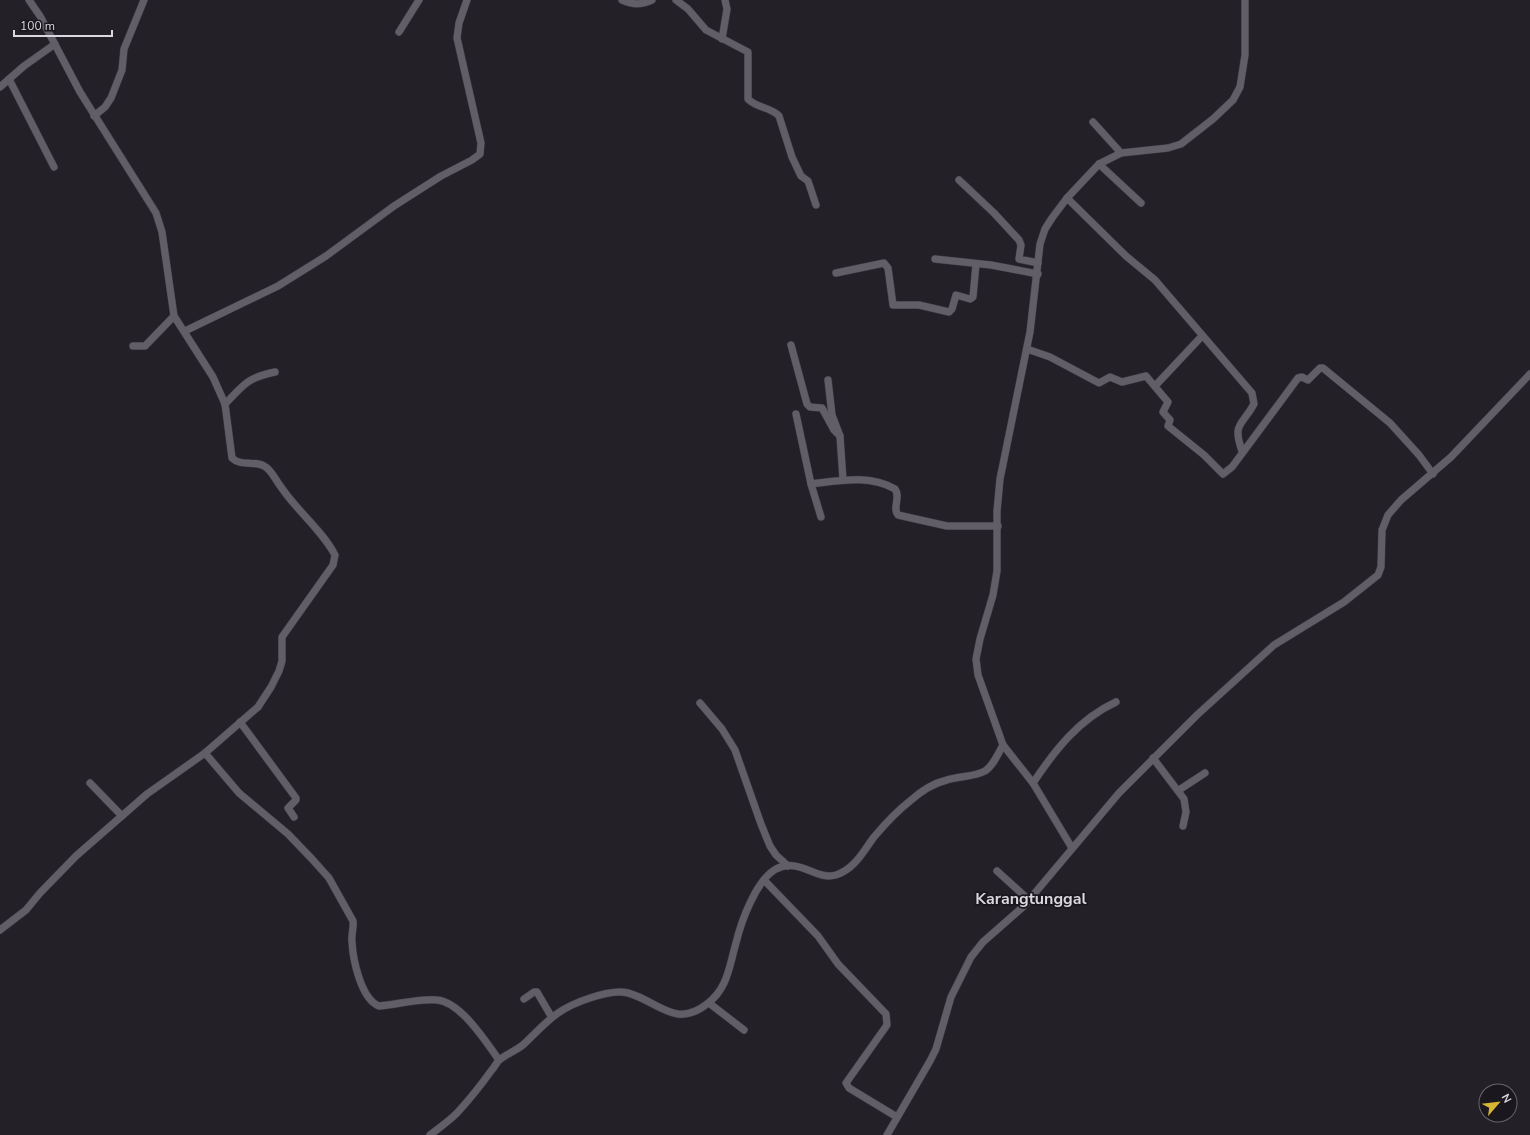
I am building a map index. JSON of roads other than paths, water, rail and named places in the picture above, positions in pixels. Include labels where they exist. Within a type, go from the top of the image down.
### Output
[{"type":"street","points":[[0,930],[26,910],[53,879],[147,794],[205,753],[258,707],[272,688],[282,661],[282,637],[333,565],[335,555],[329,545],[286,494],[269,469],[263,465],[238,462],[232,458],[225,404],[213,377],[174,316],[162,232],[156,213],[94,116],[29,0]]},
{"type":"street","points":[[94,116],[105,107],[111,98],[122,70],[124,49],[144,0]]},
{"type":"street","points":[[399,32],[419,0]]},
{"type":"street","points":[[185,331],[278,286],[326,256],[394,206],[441,176],[472,160],[480,154],[481,144],[457,38],[459,23],[467,0]]},
{"type":"street","points":[[623,0],[633,4],[641,4],[652,0]]},
{"type":"street","points":[[676,0],[688,9],[706,30],[722,39],[748,50],[750,57],[748,99],[779,116],[792,157],[801,176],[808,181],[816,205]]},
{"type":"street","points":[[722,39],[727,9],[725,0]]},
{"type":"street","points":[[1072,848],[1033,783],[1003,745],[978,675],[976,659],[980,639],[993,595],[998,564],[997,512],[1000,479],[1027,349],[1038,274],[1040,244],[1045,229],[1067,198],[1099,164],[1121,153],[1168,148],[1181,144],[1213,119],[1233,100],[1240,87],[1244,55],[1245,0]]},
{"type":"street","points":[[0,87],[9,78],[55,44]]},
{"type":"street","points":[[9,78],[54,167]]},
{"type":"street","points":[[1093,122],[1121,153]]},
{"type":"street","points":[[1099,164],[1141,203]]},
{"type":"street","points":[[959,180],[994,212],[1020,242],[1019,259],[1038,263]]},
{"type":"street","points":[[1067,198],[1126,256],[1155,280],[1253,396],[1254,404],[1238,426],[1238,437],[1242,451]]},
{"type":"street","points":[[935,259],[1038,274]]},
{"type":"street","points":[[836,273],[884,263],[888,268],[893,305],[919,305],[948,312],[951,310],[956,295],[970,299],[973,297],[976,264]]},
{"type":"street","points":[[133,346],[145,346],[174,316]]},
{"type":"street","points":[[1155,386],[1202,336]]},
{"type":"street","points":[[791,345],[807,404],[810,407],[822,408],[834,430],[840,436]]},
{"type":"street","points":[[1027,349],[1050,357],[1099,383],[1110,377],[1122,382],[1144,376],[1155,386],[1168,402],[1163,411],[1170,420],[1167,426],[1204,455],[1221,474],[1229,470],[1298,378],[1302,377],[1308,380],[1320,368],[1323,368],[1390,423],[1419,455],[1433,474]]},
{"type":"street","points":[[225,404],[236,390],[250,380],[260,375],[275,372]]},
{"type":"street","points":[[887,1135],[936,1049],[951,997],[971,957],[983,942],[1029,900],[1119,792],[1153,758],[1274,645],[1344,602],[1378,575],[1381,567],[1382,530],[1388,515],[1401,500],[1433,474],[1530,374]]},
{"type":"street","points":[[828,380],[832,415],[840,436],[843,480]]},
{"type":"street","points":[[796,414],[811,484],[821,517]]},
{"type":"street","points":[[811,484],[843,480],[870,480],[894,488],[897,494],[896,512],[898,516],[947,526],[998,526]]},
{"type":"street","points":[[1033,783],[1069,735],[1093,714],[1116,702]]},
{"type":"street","points":[[700,703],[731,743],[770,846],[776,855],[788,866]]},
{"type":"street","points":[[240,722],[296,798],[296,800],[288,808],[294,817]]},
{"type":"street","points":[[430,1135],[456,1114],[499,1060],[523,1045],[551,1016],[568,1006],[590,998],[612,993],[627,993],[664,1010],[681,1015],[690,1014],[709,1003],[724,986],[742,923],[764,880],[777,869],[788,866],[798,866],[824,875],[835,875],[843,872],[859,858],[879,831],[912,799],[940,782],[984,771],[991,764],[1003,745]]},
{"type":"street","points":[[205,753],[239,793],[288,834],[328,878],[353,921],[354,928],[352,940],[354,956],[362,987],[369,1000],[379,1006],[431,999],[443,1001],[464,1016],[499,1060]]},
{"type":"street","points":[[1153,758],[1179,790],[1186,803],[1183,826]]},
{"type":"street","points":[[1179,790],[1205,773]]},
{"type":"street","points":[[90,783],[122,816]]},
{"type":"street","points":[[997,871],[1029,900]]},
{"type":"street","points":[[764,880],[818,936],[842,968],[886,1014],[887,1025],[846,1082],[850,1088],[896,1117]]},
{"type":"street","points":[[524,998],[534,992],[537,992],[551,1016]]},
{"type":"street","points":[[709,1003],[744,1030]]},
{"type":"district","name":"Karangtunggal","points":[[1031,899]]}]
